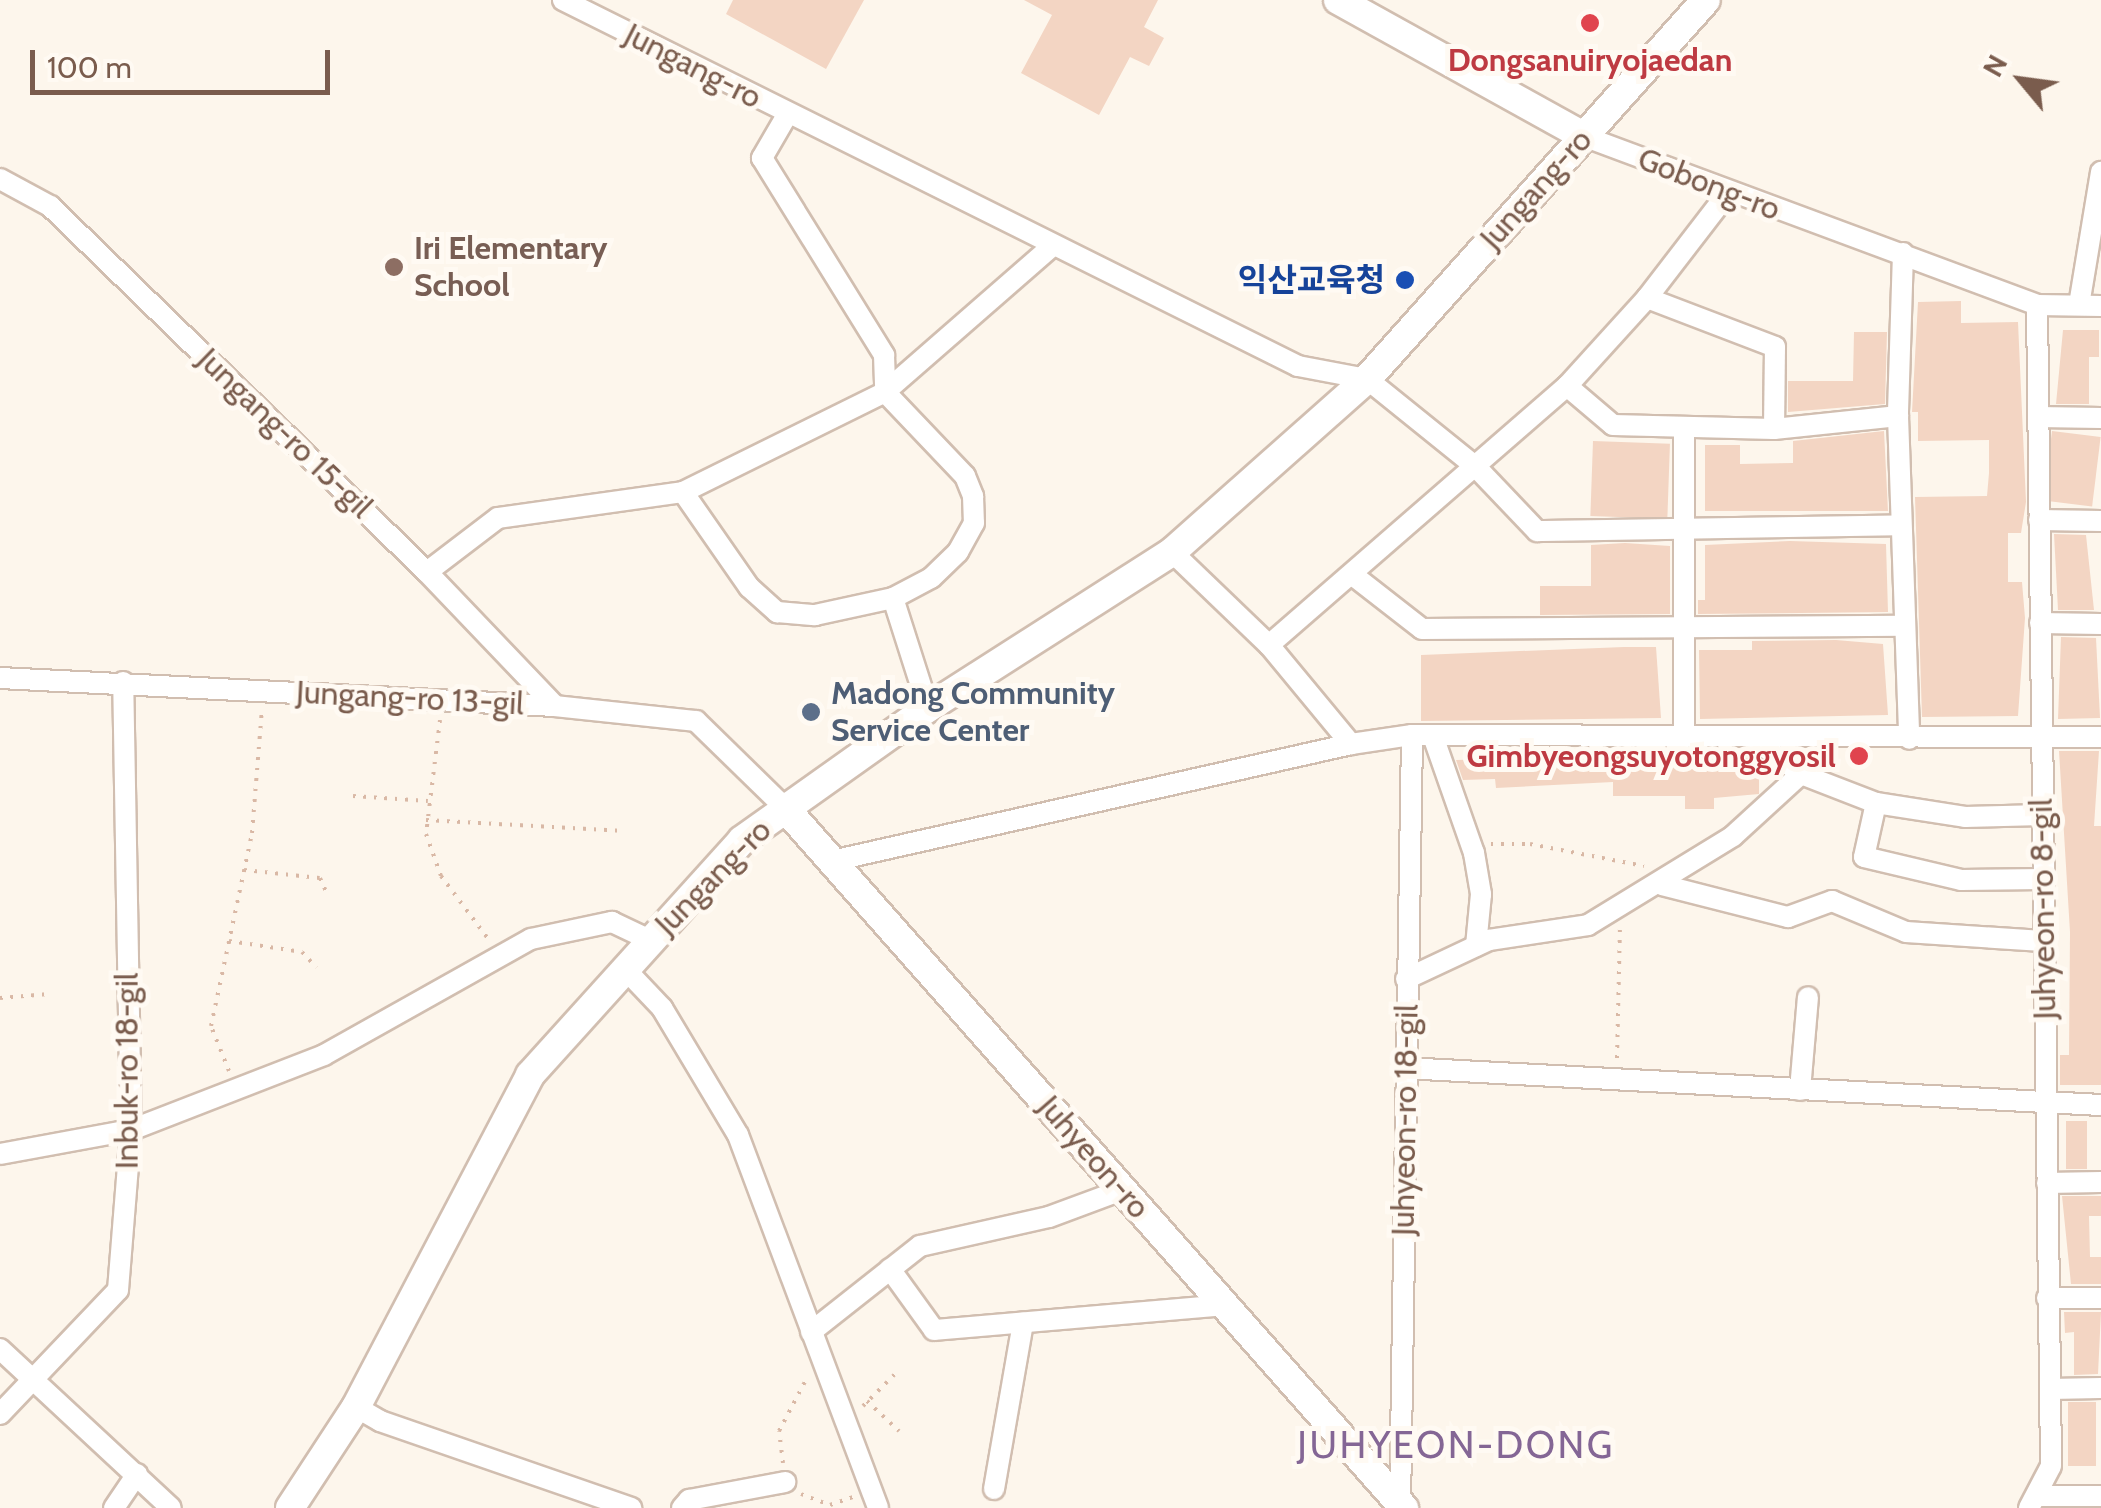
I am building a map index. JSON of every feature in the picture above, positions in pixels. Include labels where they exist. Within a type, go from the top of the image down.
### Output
[{"type":"street","name":"Jungang-ro","points":[[564,0],[1051,247],[1298,366],[1367,379]]},
{"type":"street","name":"Gobong-ro","points":[[1338,0],[1584,136],[1728,193],[2037,305],[2101,306]]},
{"type":"street","name":"Jungang-ro","points":[[290,1508],[356,1406],[530,1075],[742,840],[928,708],[1172,552],[1367,379],[1706,0]]},
{"type":"street","points":[[682,492],[750,587],[777,612],[815,615],[894,598],[931,578],[958,552],[974,524],[973,496],[966,476],[886,392],[884,355],[762,158],[787,115]]},
{"type":"street","points":[[2079,306],[2101,172]]},
{"type":"street","name":"Jungang-ro 15-gil","points":[[0,179],[50,206],[427,572],[555,706]]},
{"type":"street","points":[[1268,645],[1354,576],[1568,386],[1646,298],[1728,193]]},
{"type":"street","points":[[427,572],[498,518],[682,492],[886,392],[1051,247]]},
{"type":"street","points":[[1902,253],[1898,416],[1909,738]]},
{"type":"street","points":[[1646,298],[1775,347],[1774,428]]},
{"type":"street","name":"Juhyeon-ro 8-gil","points":[[2032,1502],[2051,1466],[2037,305]]},
{"type":"street","points":[[1367,379],[1475,466],[1537,531],[1686,533],[1901,525]]},
{"type":"street","points":[[1568,386],[1614,425],[1684,431],[1774,428],[1898,416]]},
{"type":"street","points":[[2038,417],[2101,418]]},
{"type":"street","points":[[1684,431],[1684,738]]},
{"type":"street","points":[[2039,520],[2101,521]]},
{"type":"street","points":[[1172,552],[1268,645],[1351,744]]},
{"type":"street","points":[[1354,576],[1422,628],[1682,632],[1904,626]]},
{"type":"street","points":[[894,598],[928,708]]},
{"type":"street","points":[[2040,623],[2101,624]]},
{"type":"street","name":"Jungang-ro 13-gil","points":[[0,678],[555,706],[696,721],[784,807]]},
{"type":"street","name":"Inbuk-ro 18-gil","points":[[0,1414],[32,1385],[118,1290],[132,1130],[123,682]]},
{"type":"street","points":[[832,861],[1351,744],[1423,736],[2101,738]]},
{"type":"street","points":[[1423,736],[1471,844],[1480,894],[1476,946]]},
{"type":"street","name":"Juhyeon-ro 18-gil","points":[[1402,1507],[1406,978],[1423,736]]},
{"type":"street","points":[[1754,738],[1801,774],[1876,803],[1965,817],[2042,815]]},
{"type":"street","points":[[1406,978],[1476,946],[1588,925],[1619,903],[1669,880],[1733,836],[1801,774]]},
{"type":"street","points":[[1876,803],[1864,858],[1962,880],[2043,878]]},
{"type":"street","name":"Juhyeon-ro","points":[[784,807],[1402,1507]]},
{"type":"street","points":[[1669,880],[1788,916],[1832,901],[1906,932],[2044,941]]},
{"type":"street","points":[[0,1154],[132,1130],[324,1056],[530,940],[612,922],[650,940]]},
{"type":"street","points":[[626,969],[662,1008],[738,1134],[875,1499]]},
{"type":"street","points":[[1800,1090],[1808,996]]},
{"type":"street","points":[[1404,1068],[2101,1105]]},
{"type":"street","points":[[2046,1183],[2101,1182]]},
{"type":"street","points":[[811,1332],[920,1246],[1049,1216],[1122,1190]]},
{"type":"street","points":[[890,1269],[934,1330],[1225,1305]]},
{"type":"street","points":[[2047,1298],[2101,1298]]},
{"type":"street","points":[[994,1489],[1023,1322]]},
{"type":"street","points":[[0,1349],[32,1385],[138,1474],[171,1508]]},
{"type":"street","points":[[2050,1389],[2101,1388]]},
{"type":"street","points":[[356,1406],[380,1421],[632,1508]]},
{"type":"street","points":[[114,1508],[138,1474]]},
{"type":"street","points":[[682,1508],[688,1500],[785,1482]]},
{"type":"street","points":[[2032,1502],[2101,1496]]},
{"type":"path","points":[[236,1088],[210,1026],[244,870],[265,690]]},
{"type":"path","points":[[444,700],[426,820],[440,876],[502,956]]},
{"type":"path","points":[[354,796],[428,801]]},
{"type":"path","points":[[426,820],[625,831]]},
{"type":"path","points":[[1471,844],[1530,844],[1669,880]]},
{"type":"path","points":[[244,870],[320,878],[328,896]]},
{"type":"path","points":[[1616,1080],[1619,903]]},
{"type":"path","points":[[229,941],[302,952],[316,967]]},
{"type":"path","points":[[0,998],[49,994]]},
{"type":"path","points":[[822,1362],[800,1384],[780,1431],[785,1482],[830,1505],[875,1499]]},
{"type":"path","points":[[847,1426],[898,1371]]},
{"type":"path","points":[[866,1402],[898,1430]]},
{"type":"building","points":[[733,0],[864,0],[826,69],[726,14]]},
{"type":"building","points":[[1024,0],[1158,0],[1144,27],[1164,38],[1149,66],[1130,57],[1099,115],[1021,73],[1052,15]]},
{"type":"building","points":[[1961,301],[1961,323],[2018,322],[2026,502],[2021,533],[2008,533],[2008,582],[2022,582],[2025,618],[2018,716],[1922,717],[1915,497],[1987,496],[1989,440],[1918,441],[1918,412],[1912,412],[1918,302]]},
{"type":"building","points":[[2063,330],[2099,330],[2099,357],[2089,357],[2089,404],[2056,404]]},
{"type":"building","points":[[1854,332],[1887,332],[1885,404],[1788,412],[1788,381],[1853,381]]},
{"type":"building","points":[[1884,431],[1888,511],[1705,511],[1705,445],[1740,445],[1740,464],[1793,463],[1793,441]]},
{"type":"building","points":[[2052,431],[2101,437],[2092,506],[2043,500]]},
{"type":"building","points":[[1593,441],[1670,444],[1667,519],[1590,516]]},
{"type":"building","points":[[2054,534],[2086,535],[2094,610],[2058,610]]},
{"type":"building","points":[[1790,541],[1886,544],[1888,612],[1698,614],[1698,600],[1705,600],[1705,545]]},
{"type":"building","points":[[1591,545],[1670,546],[1670,614],[1540,615],[1540,586],[1591,586]]},
{"type":"building","points":[[2061,637],[2096,638],[2100,718],[2058,719]]},
{"type":"building","points":[[1752,641],[1883,644],[1888,715],[1700,719],[1699,650],[1752,650]]},
{"type":"building","points":[[1656,647],[1661,718],[1421,721],[1421,655]]},
{"type":"building","points":[[2059,751],[2099,751],[2094,826],[2101,826],[2101,1085],[2060,1085],[2060,1055],[2069,1055],[2070,932]]},
{"type":"building","points":[[1713,754],[1759,760],[1759,794],[1714,798],[1714,809],[1685,809],[1685,796],[1613,796],[1613,782],[1496,788],[1495,779],[1463,780],[1456,760]]},
{"type":"building","points":[[2066,1121],[2087,1121],[2087,1169],[2066,1169]]},
{"type":"building","points":[[2062,1196],[2101,1196],[2101,1216],[2089,1216],[2090,1257],[2101,1257],[2101,1284],[2071,1284]]},
{"type":"building","points":[[2064,1312],[2101,1312],[2098,1374],[2074,1375],[2074,1332],[2065,1333]]},
{"type":"building","points":[[2068,1402],[2096,1402],[2096,1466],[2068,1466]]},
{"type":"place","name":"Dongsanuiryojaedan","points":[[1590,23]]},
{"type":"place","name":"Iri Elementary School","points":[[394,267]]},
{"type":"place","name":"익산교육청","points":[[1405,280]]},
{"type":"place","name":"Madong Community Service Center","points":[[811,712]]},
{"type":"place","name":"Gimbyeongsuyotonggyosil","points":[[1859,756]]},
{"type":"district","name":"JUHYEON-DONG","points":[[1456,1445]]}]
